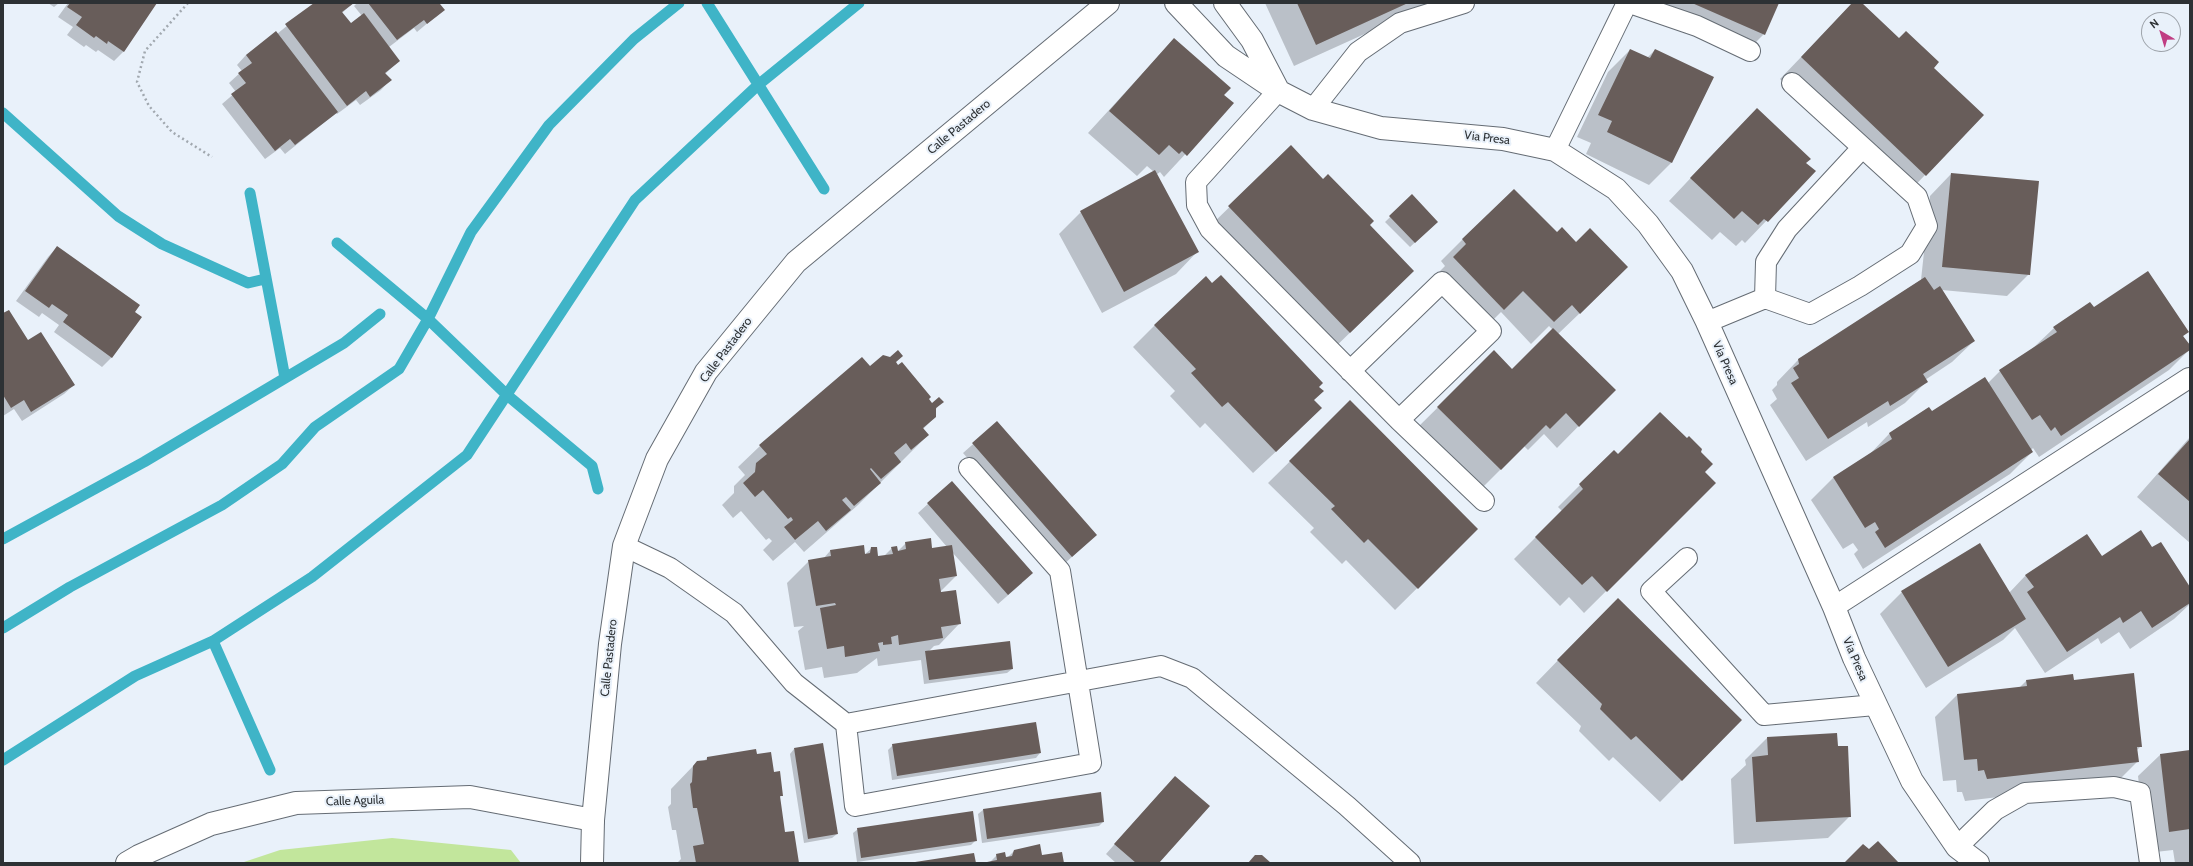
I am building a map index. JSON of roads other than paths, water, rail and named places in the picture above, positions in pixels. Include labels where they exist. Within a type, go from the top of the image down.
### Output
[{"type":"street","name":"Calle Pastadero","points":[[592,863],[593,820],[610,644],[624,546],[657,459],[706,372],[796,262],[1108,3]]},
{"type":"street","name":"Via Presa","points":[[1176,3],[1226,56],[1278,91],[1313,109],[1381,128],[1503,138],[1555,150],[1616,189],[1648,224],[1682,271],[1707,322],[1834,607],[1875,705],[1912,781],[1957,847],[1978,863]]},
{"type":"street","points":[[1225,3],[1252,40],[1278,91]]},
{"type":"street","name":"Calle Aguila","points":[[127,863],[139,856],[211,824],[296,803],[470,797],[593,820]]},
{"type":"lane","points":[[1313,109],[1358,52],[1400,23],[1464,3]]},
{"type":"lane","points":[[1555,150],[1628,3],[1698,26],[1750,51]]},
{"type":"lane","points":[[1707,322],[1765,298],[1810,314],[1860,286],[1910,254],[1927,226],[1917,197],[1792,83]]},
{"type":"lane","points":[[1278,91],[1196,182],[1196,204],[1210,229],[1399,420],[1484,501]]},
{"type":"lane","points":[[1765,298],[1766,262],[1786,229],[1862,148]]},
{"type":"lane","points":[[1350,371],[1442,282],[1491,331],[1399,420]]},
{"type":"lane","points":[[1834,607],[2189,378]]},
{"type":"lane","points":[[624,546],[670,568],[734,613],[794,683],[846,724],[855,806],[1091,763],[1060,571],[969,468]]},
{"type":"lane","points":[[1687,558],[1651,591],[1764,715],[1875,705]]},
{"type":"lane","points":[[846,724],[972,700],[1077,683],[1161,666],[1192,678],[1347,806],[1410,863]]},
{"type":"lane","points":[[1957,847],[1995,810],[2025,793],[2114,787],[2140,793],[2150,863]]},
{"type":"waterway","points":[[3,628],[70,587],[222,505],[282,464],[315,427],[399,369],[428,319],[471,232],[549,125],[634,39],[679,3]]},
{"type":"waterway","points":[[707,3],[824,189]]},
{"type":"waterway","points":[[3,760],[135,676],[213,641],[312,577],[467,455],[635,200],[758,85],[859,3]]},
{"type":"waterway","points":[[3,113],[118,216],[162,244],[248,283],[265,279]]},
{"type":"waterway","points":[[250,193],[285,378]]},
{"type":"waterway","points":[[337,243],[428,319],[507,395],[592,466],[598,489]]},
{"type":"waterway","points":[[3,539],[144,462],[344,343],[380,314]]},
{"type":"waterway","points":[[213,641],[270,770]]}]
